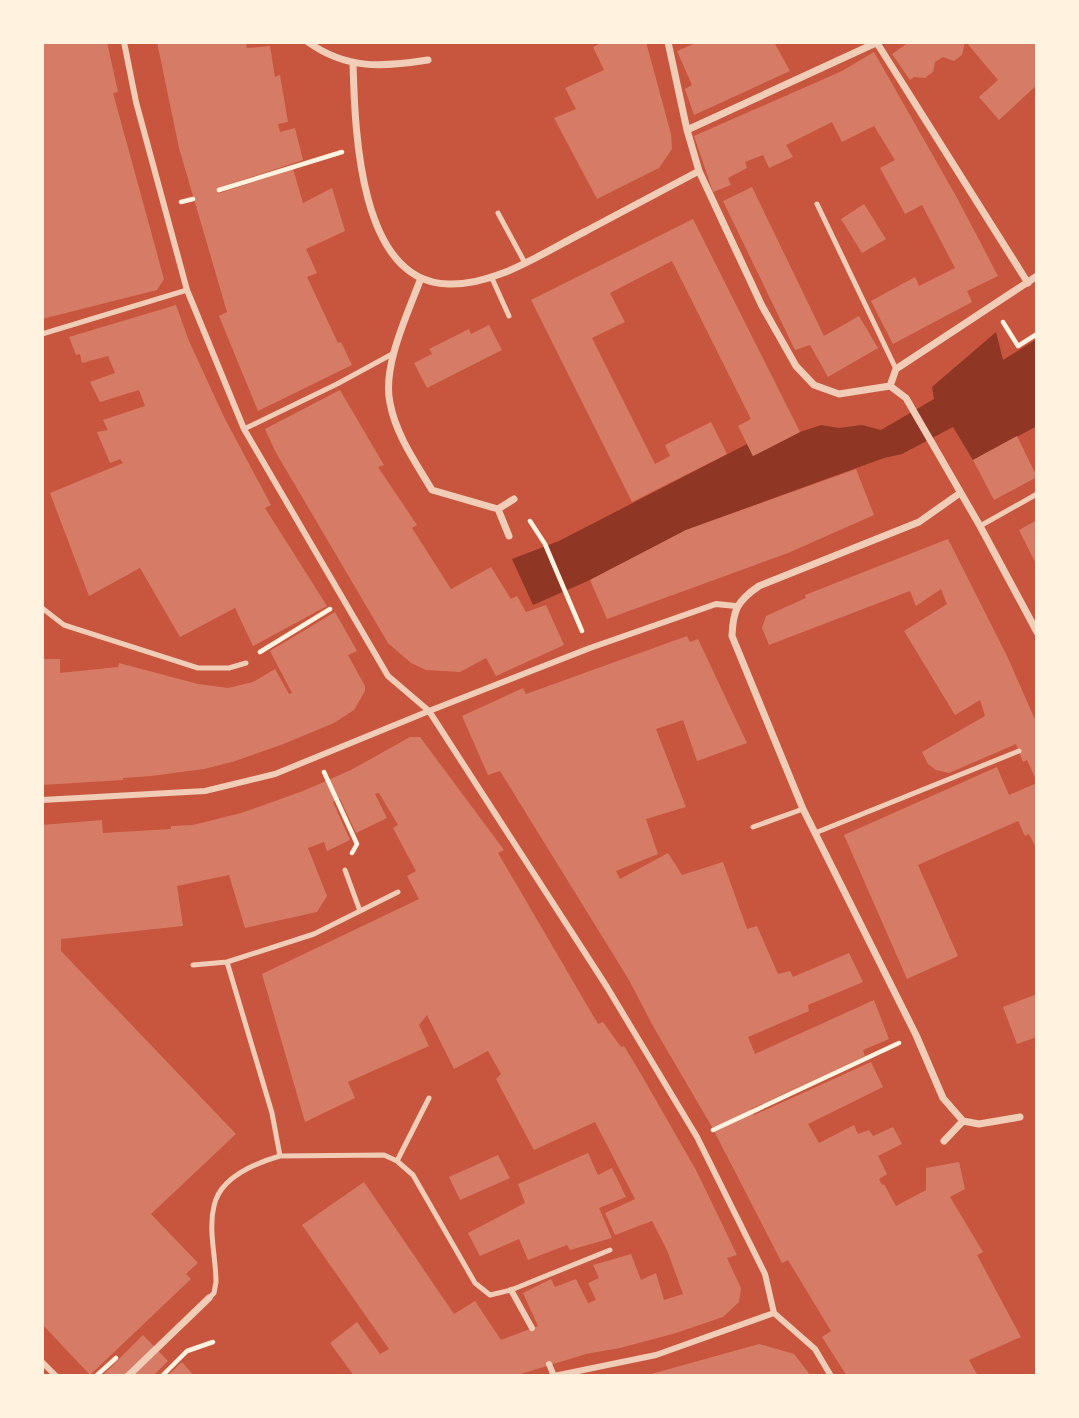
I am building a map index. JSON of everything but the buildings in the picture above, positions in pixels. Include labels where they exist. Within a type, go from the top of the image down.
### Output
[{"type":"street","points":[[124,42],[136,102],[187,290],[244,429],[388,676],[429,711],[607,987],[697,1137],[765,1274],[774,1313],[815,1349],[831,1376]]},
{"type":"street","points":[[307,42],[333,58],[354,64],[404,64],[428,60]]},
{"type":"street","points":[[668,42],[699,171],[762,306],[788,354],[804,377],[825,391],[839,394],[890,386],[906,398],[1037,632]]},
{"type":"street","points":[[687,130],[878,43],[1028,283]]},
{"type":"street","points":[[354,64],[359,147],[366,196],[375,222],[401,264],[421,278],[446,284],[471,282],[525,263],[699,171]]},
{"type":"street","points":[[890,386],[896,369],[1037,276]]},
{"type":"street","points":[[421,278],[395,353],[390,379],[389,401],[403,439],[432,490],[498,509],[513,499]]},
{"type":"street","points":[[960,493],[919,522],[759,586],[744,596],[736,606],[732,636],[803,809],[916,1035],[943,1098],[963,1121],[979,1124],[1020,1117]]},
{"type":"street","points":[[498,509],[509,536]]},
{"type":"street","points":[[42,800],[205,790],[275,774],[590,648],[716,604],[736,606]]},
{"type":"street","points":[[944,1141],[963,1121]]},
{"type":"street","points":[[511,1290],[532,1328]]},
{"type":"street","points":[[128,1376],[209,1298]]},
{"type":"street","points":[[549,1364],[554,1376],[656,1354],[774,1313]]},
{"type":"street","points":[[42,1362],[57,1376]]},
{"type":"lane","points":[[817,204],[896,369]]},
{"type":"lane","points":[[498,213],[525,263]]},
{"type":"lane","points":[[491,276],[509,316]]},
{"type":"lane","points":[[42,334],[187,290]]},
{"type":"lane","points":[[244,429],[395,353]]},
{"type":"lane","points":[[980,526],[1037,494]]},
{"type":"lane","points":[[42,608],[64,625],[198,668],[229,668],[246,663]]},
{"type":"lane","points":[[815,833],[1019,751]]},
{"type":"lane","points":[[753,827],[803,809]]},
{"type":"lane","points":[[345,870],[360,911]]},
{"type":"lane","points":[[193,965],[227,962],[314,934],[398,892]]},
{"type":"lane","points":[[227,962],[272,1113],[280,1156]]},
{"type":"lane","points":[[397,1161],[429,1098]]},
{"type":"lane","points":[[209,1298],[214,1293],[216,1282],[214,1205],[222,1189],[236,1176],[256,1163],[280,1156],[384,1155],[397,1161],[413,1175],[475,1283],[490,1295],[511,1290],[610,1250]]},
{"type":"path","points":[[219,190],[359,147]]},
{"type":"path","points":[[994,306],[1018,346],[1037,334]]},
{"type":"path","points":[[530,521],[545,544],[590,648]]},
{"type":"path","points":[[246,663],[342,601]]},
{"type":"path","points":[[318,758],[357,844],[345,870]]},
{"type":"path","points":[[697,1137],[916,1035]]},
{"type":"path","points":[[162,1376],[187,1351],[213,1342]]},
{"type":"shaded area","points":[[996,332],[1003,360],[1037,339],[1037,426],[973,460],[953,427],[902,454],[884,458],[686,530],[590,580],[533,605],[512,559],[559,541],[747,444],[753,456],[800,432],[821,425],[839,428],[862,425],[881,430],[934,399],[932,387]]}]
